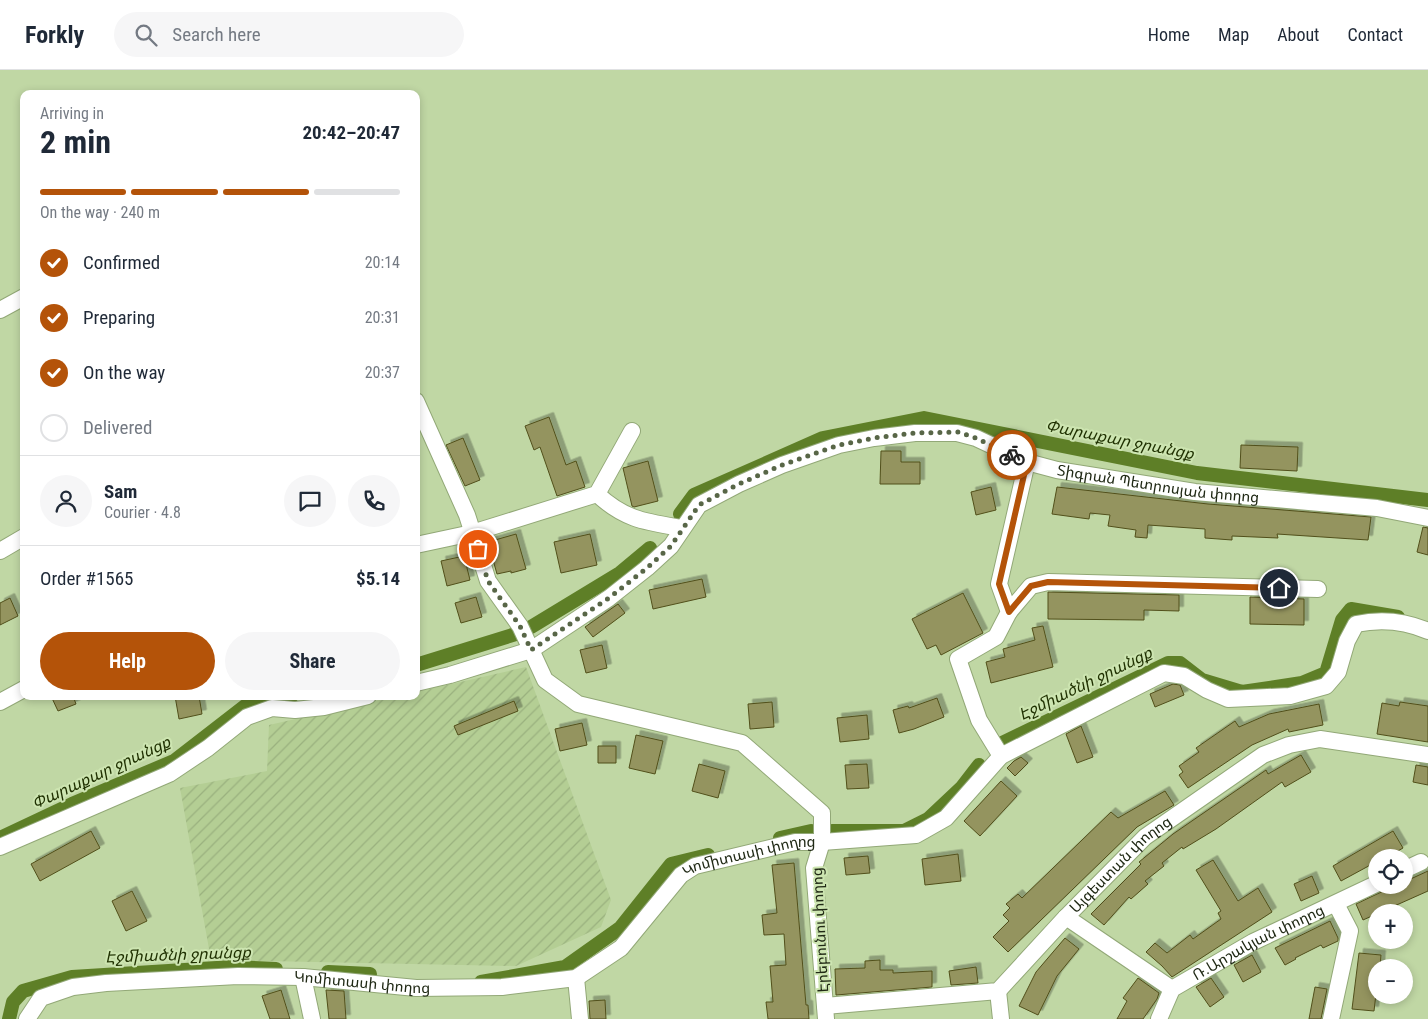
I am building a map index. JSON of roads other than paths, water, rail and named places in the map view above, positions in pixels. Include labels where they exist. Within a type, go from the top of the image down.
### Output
[{"type":"street","points":[[0,310],[20,299]]},
{"type":"street","points":[[420,418],[467,515],[488,581],[520,626],[545,680],[578,704],[742,743],[822,813],[822,842]]},
{"type":"street","points":[[420,544],[472,533],[597,494],[632,431]]},
{"type":"street","name":"Տիգրան Պետրոսյան փողոց","points":[[420,682],[450,675],[531,650],[609,598],[647,568],[671,546],[699,505],[739,484],[782,465],[839,445],[874,438],[915,433],[958,432],[976,438],[1027,462],[1057,470],[1195,492],[1377,508],[1428,518]]},
{"type":"street","points":[[1009,612],[999,584],[1027,462]]},
{"type":"street","points":[[597,494],[610,506],[629,516],[645,522],[682,528]]},
{"type":"street","points":[[0,551],[20,539]]},
{"type":"street","points":[[1001,756],[979,720],[958,659],[996,637],[1009,612],[1031,586],[1048,582],[1318,589]]},
{"type":"street","name":"Կոմիտասի փողոց","points":[[28,1019],[41,998],[73,987],[106,982],[238,976],[303,977],[416,988],[502,987],[576,978],[621,948],[681,876],[695,866],[795,842],[822,842],[916,835],[946,818],[1001,756],[1164,673],[1184,676],[1207,690],[1228,699],[1290,696],[1326,686],[1338,672],[1347,641],[1356,624],[1374,620],[1414,625],[1428,631]]},
{"type":"street","points":[[0,702],[20,691]]},
{"type":"street","points":[[0,847],[43,827],[104,804],[169,774],[208,748],[247,716],[272,708],[295,710],[324,707],[352,700]]},
{"type":"street","name":"Այգեստան փողոց","points":[[998,991],[1066,917],[1145,837],[1262,755],[1289,745],[1320,739],[1428,755]]},
{"type":"street","name":"Էրեբունու փողոց","points":[[822,842],[814,868],[826,1013]]},
{"type":"street","points":[[1413,866],[1421,862]]},
{"type":"street","name":"Ռ.Արշակյան փողոց","points":[[1172,989],[1253,942],[1368,888]]},
{"type":"street","points":[[1331,1019],[1350,931],[1336,904]]},
{"type":"street","points":[[1066,917],[1172,989],[1159,1019]]},
{"type":"street","points":[[303,977],[312,1019]]},
{"type":"street","points":[[576,978],[580,1019]]},
{"type":"street","points":[[826,1013],[998,991],[1001,1019]]},
{"type":"waterway","name":"Փարաքար ջրանցք","points":[[680,514],[694,495],[823,438],[924,418],[1197,473],[1428,500]]},
{"type":"waterway","name":"Փարաքար ջրանցք","points":[[531,627],[620,573],[650,548]]},
{"type":"waterway","name":"Էջմիածնի ջրանցք","points":[[1002,743],[1168,663],[1180,663],[1202,680],[1242,692],[1302,683],[1326,673],[1342,620],[1351,609],[1398,617]]},
{"type":"waterway","name":"Փարաքար ջրանցք","points":[[420,664],[519,633]]},
{"type":"waterway","name":"Փարաքար ջրանցք","points":[[0,838],[72,804],[174,761],[245,706],[273,700]]},
{"type":"waterway","name":"Էջմիածնի ջրանցք","points":[[832,831],[904,831],[928,819],[962,787],[979,765]]},
{"type":"waterway","name":"Էջմիածնի ջրանցք","points":[[780,838],[811,831]]},
{"type":"waterway","name":"Էջմիածնի ջրանցք","points":[[481,982],[565,967],[620,928],[671,864],[708,855]]},
{"type":"waterway","name":"Էջմիածնի ջրանցք","points":[[9,1019],[13,1002],[23,991],[72,977],[233,967],[276,969]]},
{"type":"waterway","name":"Էջմիածնի ջրանցք","points":[[328,972],[370,974]]}]
